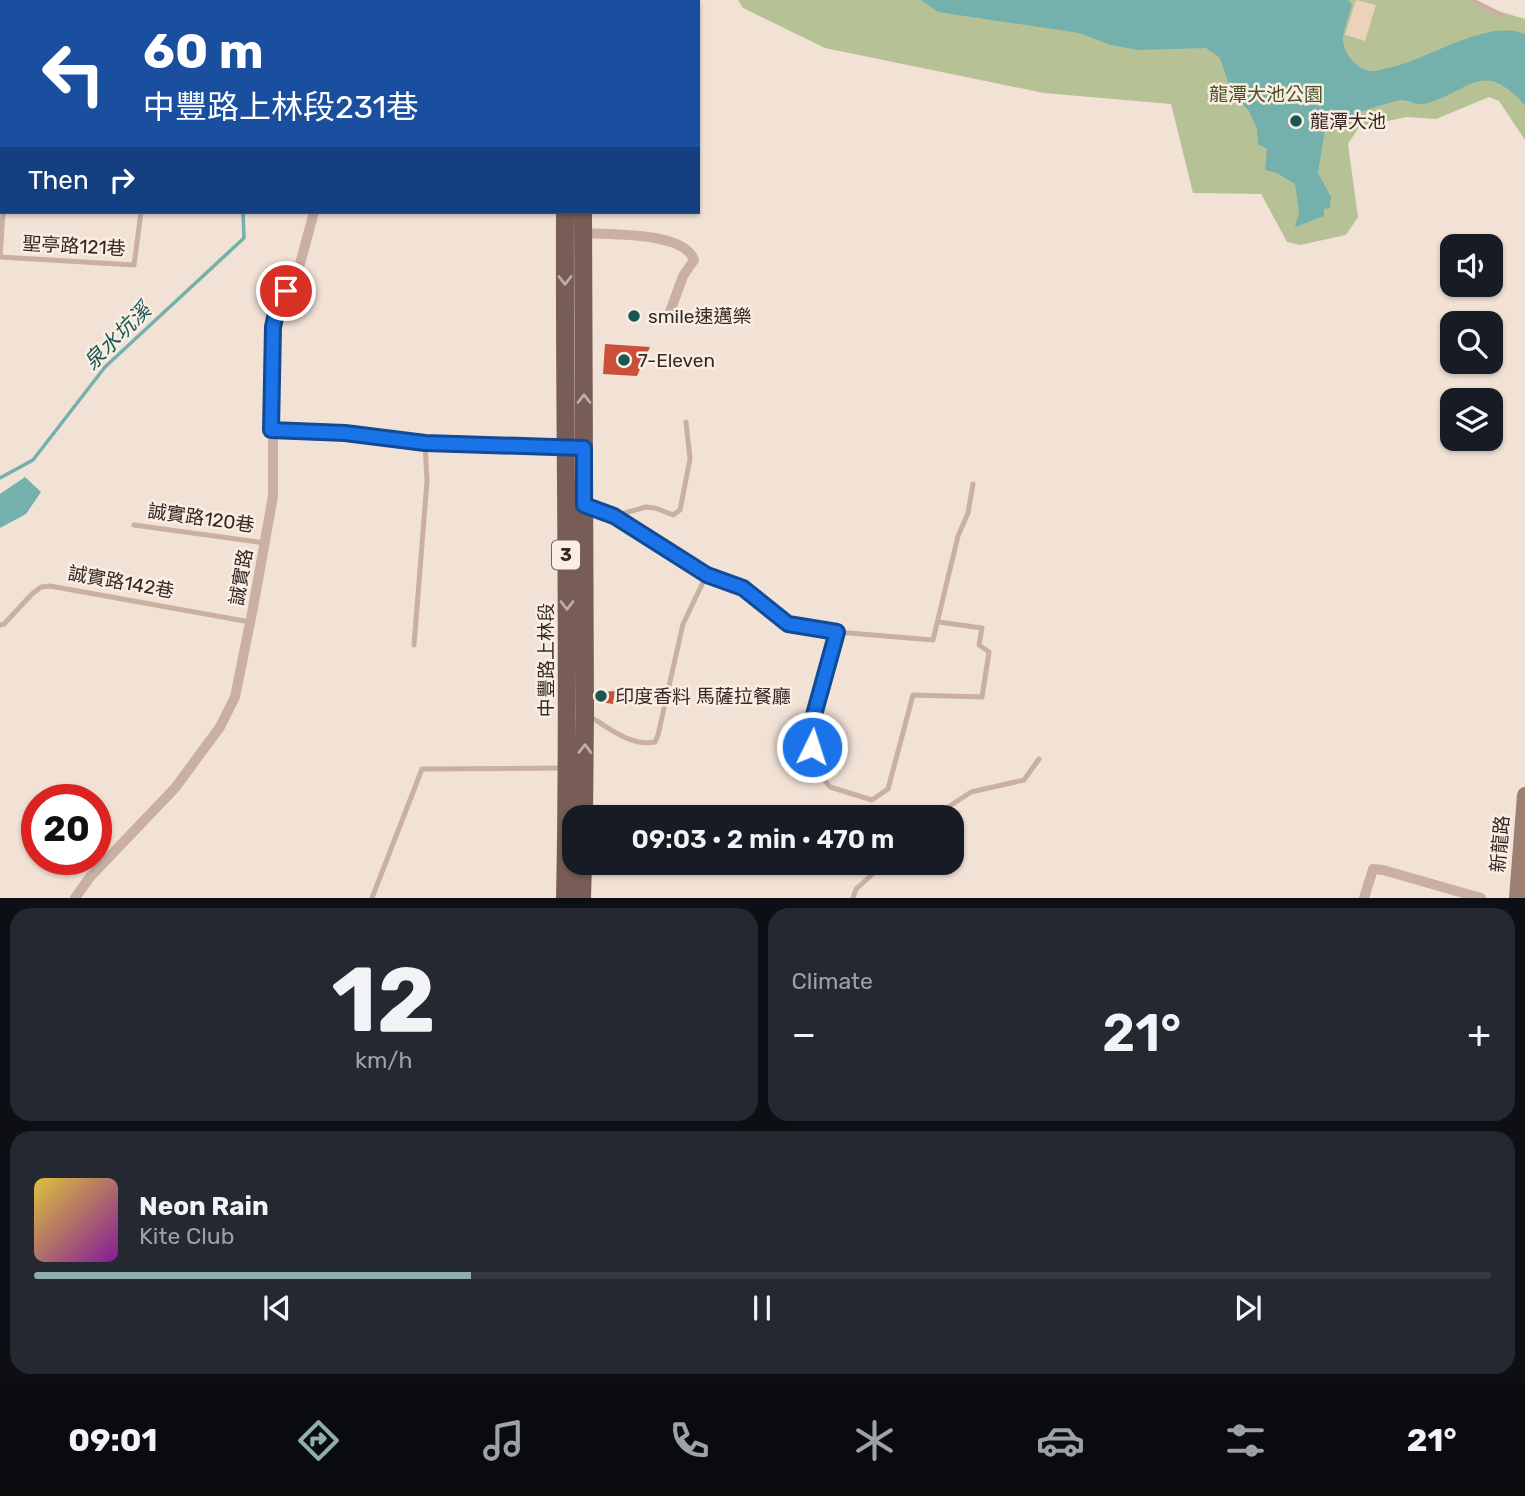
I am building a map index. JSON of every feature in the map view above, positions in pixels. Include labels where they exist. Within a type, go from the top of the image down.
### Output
[{"type":"main road","name":"中豐路上林段","points":[[565,214],[564,499],[568,768],[565,898]]},
{"type":"main road","name":"中豐路上林段","points":[[583,214],[584,805]]},
{"type":"main road","points":[[582,898],[583,875]]},
{"type":"street","name":"誠實路","points":[[75,898],[90,877],[175,788],[220,727],[234,697],[251,622],[273,496],[273,327],[276,313],[300,264],[313,214]]},
{"type":"street","points":[[583,233],[672,240],[692,254],[694,260],[682,276],[667,320]]},
{"type":"street","name":"新龍路","points":[[1517,898],[1525,794]]},
{"type":"street","points":[[1364,898],[1373,869],[1481,898]]},
{"type":"lane","points":[[1471,0],[1502,15]]},
{"type":"lane","points":[[0,257],[3,214]]},
{"type":"lane","name":"聖亭路121巷","points":[[0,257],[134,265],[141,214]]},
{"type":"lane","points":[[614,516],[646,507],[673,516],[680,510],[690,459],[686,422]]},
{"type":"lane","points":[[271,430],[345,433],[425,443],[584,448]]},
{"type":"lane","points":[[414,645],[427,481],[425,443]]},
{"type":"lane","points":[[564,499],[614,516],[707,575],[743,588],[788,624],[837,632],[933,640],[958,536],[968,513],[974,484]]},
{"type":"lane","name":"誠實路120巷","points":[[134,525],[265,543]]},
{"type":"lane","points":[[585,713],[622,736],[646,744],[655,742],[683,624],[707,575]]},
{"type":"lane","name":"誠實路142巷","points":[[0,625],[41,587],[50,586],[251,622]]},
{"type":"lane","points":[[837,632],[812,722],[812,747],[820,775],[830,788],[873,800],[888,789],[914,695],[982,697],[989,652],[979,645],[982,628],[939,622]]},
{"type":"lane","points":[[951,805],[971,792],[1024,780],[1038,759]]},
{"type":"lane","points":[[372,898],[422,769],[568,768]]},
{"type":"lane","points":[[853,898],[856,889],[872,875]]},
{"type":"green space","name":"龍潭大池公園","points":[[738,0],[1475,0],[1498,11],[1525,19],[1525,140],[1499,101],[1489,97],[1436,119],[1407,117],[1359,127],[1348,144],[1358,217],[1346,235],[1300,245],[1287,242],[1261,194],[1193,193],[1171,104],[1044,93],[825,48],[743,8]]},
{"type":"shaded area","points":[[1356,0],[1376,5],[1365,41],[1345,35]]},
{"type":"water","name":"龍潭大池","points":[[921,0],[1348,0],[1352,5],[1343,42],[1347,54],[1365,70],[1377,71],[1403,64],[1475,36],[1510,31],[1525,34],[1525,105],[1511,91],[1487,80],[1477,81],[1428,103],[1398,100],[1347,117],[1325,129],[1318,173],[1331,197],[1330,208],[1324,209],[1324,216],[1295,227],[1299,212],[1295,184],[1277,173],[1265,170],[1267,149],[1258,144],[1257,129],[1249,111],[1232,93],[1220,58],[1206,48],[1138,50],[1111,45],[1079,33],[938,12]]},
{"type":"water","points":[[25,477],[41,492],[26,514],[0,528],[0,494]]},
{"type":"building","name":"7-Eleven","points":[[605,344],[650,347],[637,376],[603,374]]},
{"type":"building","name":"印度香料 馬薩拉餐廳","points":[[615,691],[613,704],[588,700],[588,693]]},
{"type":"waterway","name":"泉水坑溪","points":[[0,478],[33,460],[105,367],[244,238],[243,214]]},
{"type":"place","name":"龍潭大池","points":[[1296,121]]},
{"type":"place","name":"smile速邁樂","points":[[634,316]]},
{"type":"place","name":"7-Eleven","points":[[624,360]]},
{"type":"place","name":"印度香料 馬薩拉餐廳","points":[[601,696]]},
{"type":"route","points":[[286,291],[273,327],[271,430],[345,433],[425,443],[584,448],[584,505],[614,516],[707,575],[743,588],[788,624],[837,632],[812,722],[812,747]]}]
